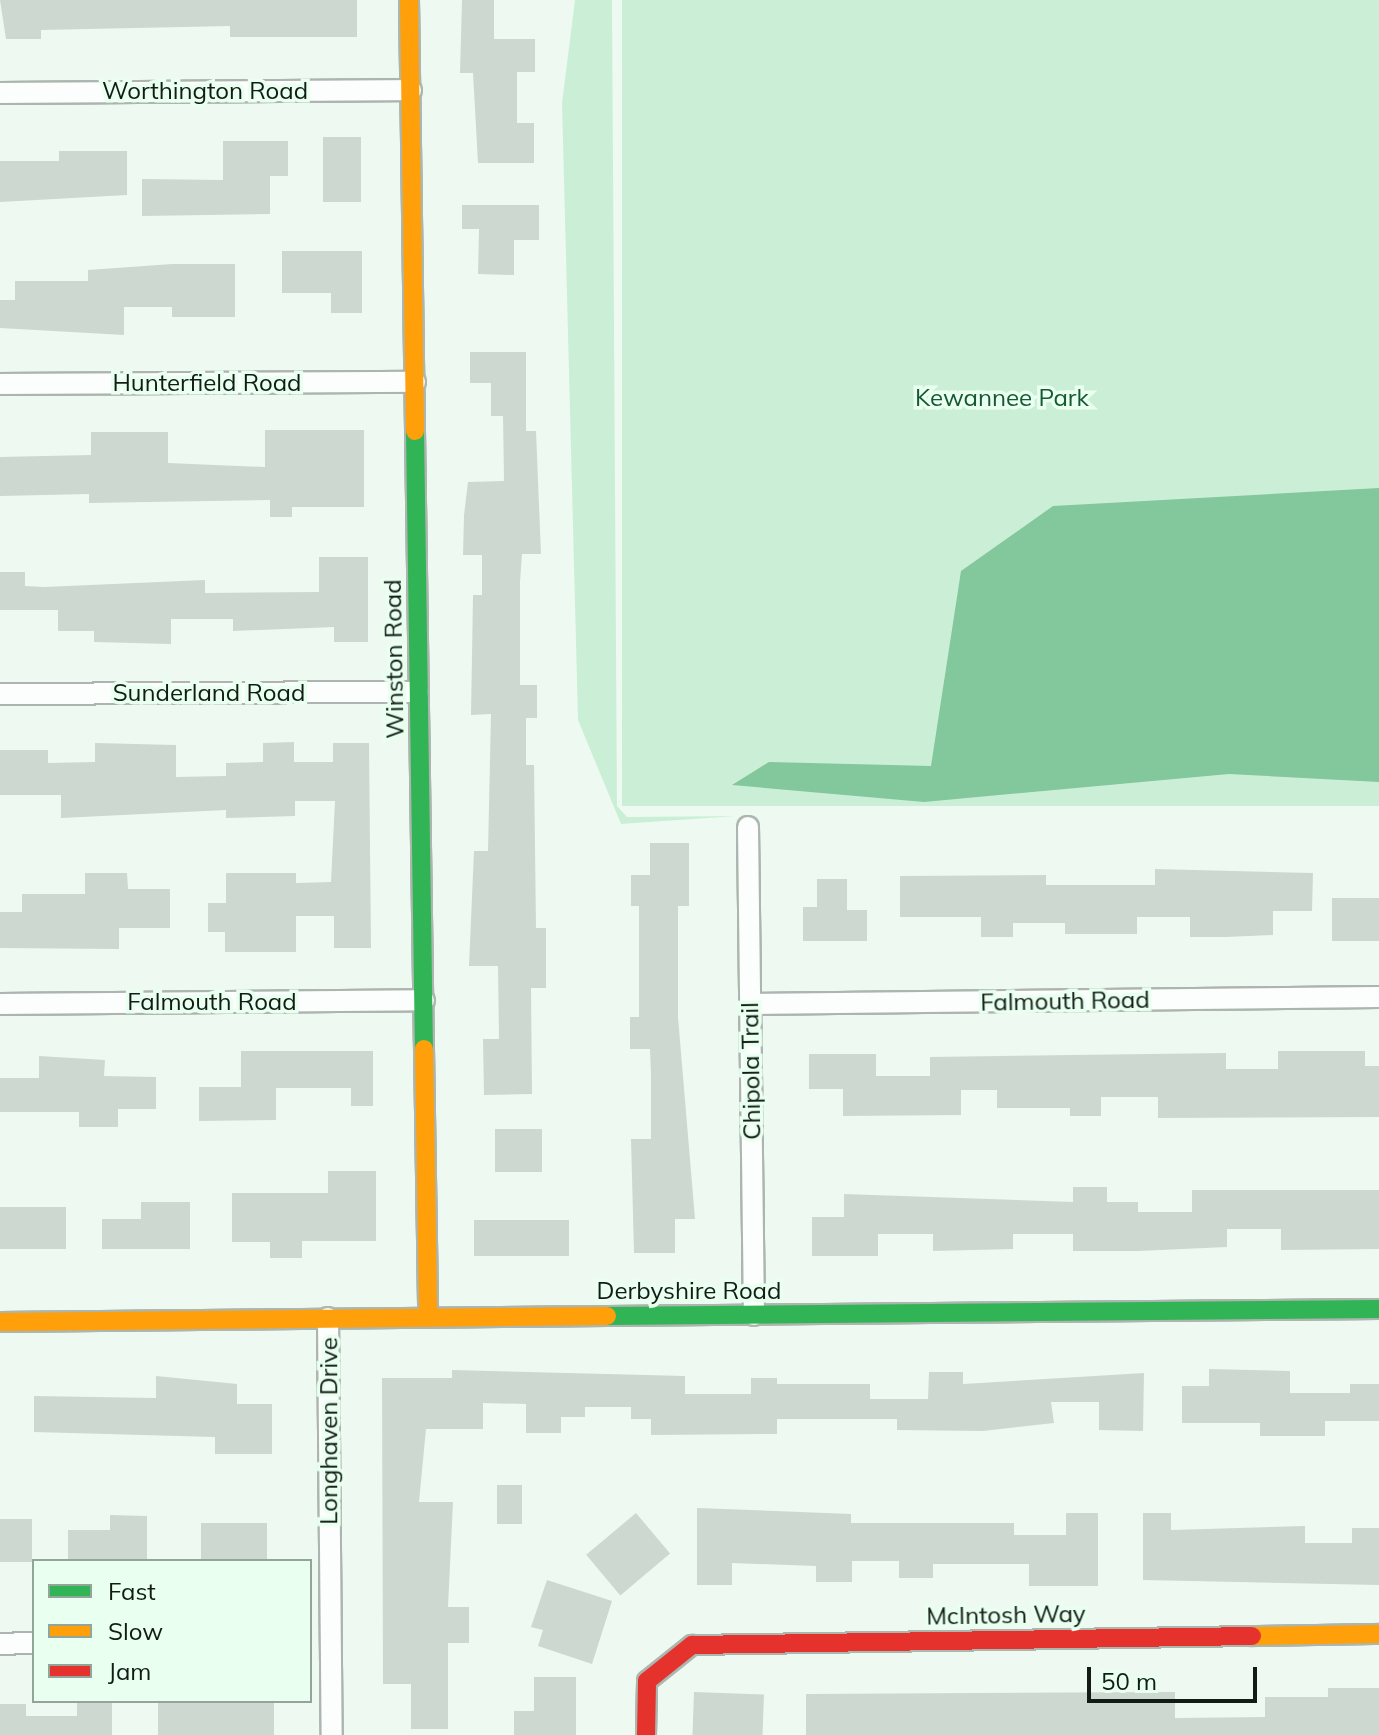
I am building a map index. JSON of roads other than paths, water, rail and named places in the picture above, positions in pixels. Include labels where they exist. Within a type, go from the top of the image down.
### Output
[{"type":"street","name":"Winston Road","points":[[409,0],[428,1316]]},
{"type":"street","name":"Worthington Road","points":[[0,93],[411,90]]},
{"type":"street","name":"Hunterfield Road","points":[[0,384],[415,382]]},
{"type":"street","name":"Sunderland Road","points":[[0,694],[418,692]]},
{"type":"street","name":"Chipola Trail","points":[[748,827],[754,1315]]},
{"type":"street","name":"Falmouth Road","points":[[750,1004],[1379,997]]},
{"type":"street","name":"Falmouth Road","points":[[0,1004],[424,1000]]},
{"type":"street","name":"Derbyshire Road","points":[[0,1322],[1379,1309]]},
{"type":"street","name":"Longhaven Drive","points":[[328,1318],[320,1642],[332,1735]]},
{"type":"street","name":"McIntosh Way","points":[[646,1735],[647,1681],[692,1645],[1379,1634]]},
{"type":"street","points":[[0,1644],[32,1643]]},
{"type":"park label","name":"Kewannee Park","points":[[1002,398]]}]
